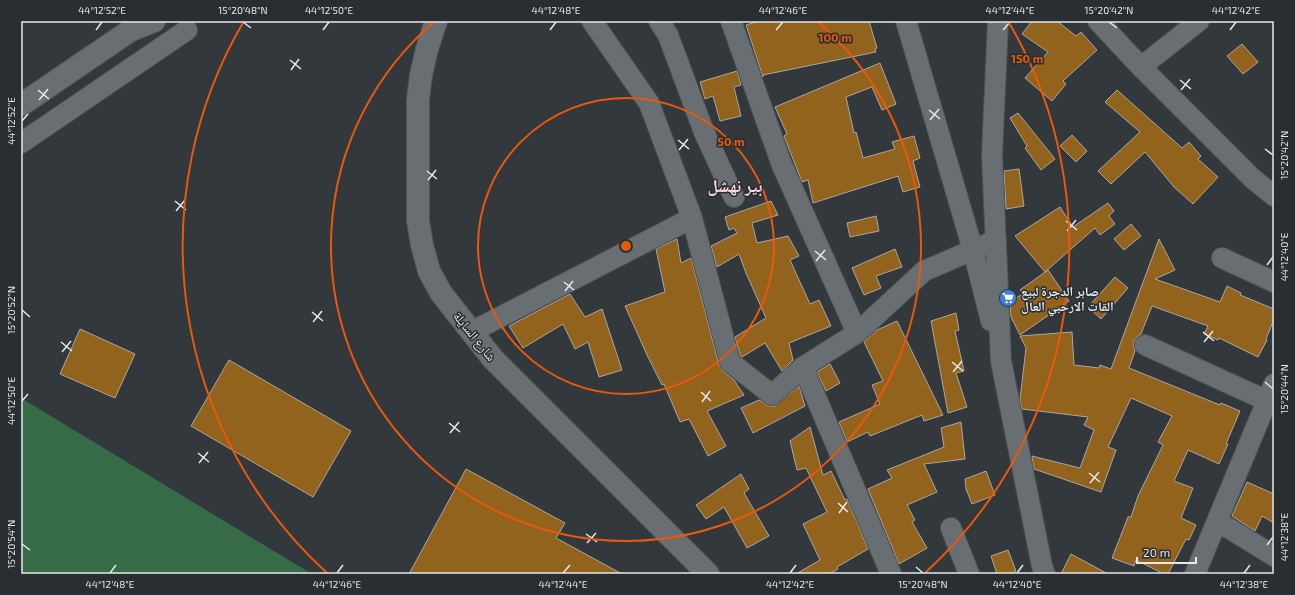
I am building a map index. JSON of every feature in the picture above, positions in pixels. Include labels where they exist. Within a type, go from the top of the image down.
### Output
[{"type":"main road","points":[[21,105],[128,25],[154,21]]},
{"type":"main road","name":"شارع السايلة","points":[[436,21],[427,48],[421,75],[418,99],[418,221],[422,245],[429,271],[441,293],[493,359],[708,574]]},
{"type":"street","points":[[592,21],[649,103],[692,218],[730,362],[772,395],[803,366],[857,333],[924,271],[996,240]]},
{"type":"street","points":[[659,21],[668,35],[704,132],[734,197]]},
{"type":"street","points":[[731,21],[782,165],[857,333]]},
{"type":"street","points":[[906,21],[973,250],[1001,361],[1037,571]]},
{"type":"street","points":[[998,21],[992,155],[1001,361]]},
{"type":"street","points":[[1098,21],[1141,67],[1252,178],[1274,196]]},
{"type":"street","points":[[1141,67],[1199,21]]},
{"type":"street","points":[[21,143],[186,30]]},
{"type":"street","points":[[471,332],[692,218]]},
{"type":"street","points":[[1222,258],[1274,282]]},
{"type":"street","points":[[1146,345],[1272,396],[1195,574]]},
{"type":"street","points":[[803,366],[891,574]]},
{"type":"street","points":[[1217,522],[1274,556]]},
{"type":"street","points":[[951,528],[969,574]]},
{"type":"green space","points":[[21,398],[312,574],[21,574]]},
{"type":"building","points":[[759,21],[869,21],[877,48],[875,49],[876,52],[763,75],[763,77],[746,25]]},
{"type":"building","points":[[1032,21],[1057,21],[1076,36],[1081,32],[1097,50],[1063,81],[1066,84],[1052,101],[1025,78],[1048,52],[1022,34]]},
{"type":"building","points":[[1242,44],[1258,62],[1243,74],[1227,56]]},
{"type":"building","points":[[880,63],[896,104],[882,110],[872,87],[846,97],[854,133],[856,132],[863,158],[895,149],[892,142],[914,136],[920,158],[913,161],[920,187],[903,192],[898,176],[813,203],[808,180],[802,182],[784,136],[787,134],[775,107]]},
{"type":"building","points":[[737,71],[741,85],[734,87],[741,116],[720,121],[713,96],[705,99],[700,82]]},
{"type":"building","points":[[1117,90],[1182,148],[1189,142],[1201,156],[1198,159],[1218,177],[1193,204],[1174,187],[1145,152],[1111,184],[1098,171],[1140,132],[1105,102]]},
{"type":"building","points":[[1018,113],[1055,159],[1041,170],[1025,148],[1027,146],[1010,118]]},
{"type":"building","points":[[1072,135],[1087,151],[1076,162],[1060,146]]},
{"type":"building","points":[[1019,169],[1024,206],[1006,209],[1004,171]]},
{"type":"building","points":[[771,201],[778,215],[752,223],[757,243],[788,236],[799,256],[790,260],[810,304],[819,300],[831,326],[789,343],[793,360],[782,371],[765,343],[742,357],[740,355],[735,337],[766,318],[739,254],[717,267],[711,246],[737,233],[734,228],[729,230],[725,217]]},
{"type":"building","points":[[1108,203],[1114,211],[1109,216],[1115,224],[1100,235],[1095,228],[1045,272],[1015,236],[1060,207],[1073,227]]},
{"type":"building","points":[[876,216],[879,231],[850,237],[847,223]]},
{"type":"building","points":[[1131,224],[1141,236],[1124,250],[1114,239]]},
{"type":"building","points":[[677,239],[681,263],[691,258],[719,365],[723,371],[734,380],[744,395],[707,411],[726,446],[708,456],[689,419],[680,422],[664,384],[662,385],[625,306],[665,292],[656,249]]},
{"type":"building","points":[[1159,239],[1175,270],[1155,279],[1220,302],[1227,286],[1241,293],[1240,295],[1274,309],[1274,319],[1266,339],[1267,340],[1258,357],[1219,338],[1218,340],[1204,334],[1208,326],[1152,306],[1141,334],[1134,341],[1135,351],[1129,368],[1220,405],[1221,403],[1240,411],[1219,464],[1188,450],[1174,481],[1193,488],[1181,518],[1196,525],[1189,540],[1186,539],[1168,574],[1164,574],[1136,560],[1134,566],[1112,558],[1128,517],[1131,517],[1138,496],[1163,445],[1158,442],[1172,416],[1131,398],[1108,447],[1116,450],[1101,492],[1034,469],[1032,456],[1080,468],[1094,430],[1084,425],[1088,417],[1022,409],[1020,399],[1026,348],[1020,336],[1072,332],[1074,365],[1099,368],[1100,365],[1111,369]]},
{"type":"building","points":[[895,249],[902,267],[876,276],[881,288],[864,295],[852,268]]},
{"type":"building","points":[[1048,270],[1069,301],[1020,335],[1011,317],[1010,301],[1023,294],[1020,290]]},
{"type":"building","points":[[1115,277],[1128,288],[1101,319],[1088,307]]},
{"type":"building","points":[[570,294],[585,317],[602,309],[622,370],[599,377],[588,342],[575,349],[563,324],[523,348],[509,326]]},
{"type":"building","points":[[956,313],[959,330],[955,331],[964,371],[956,373],[967,407],[948,413],[931,321]]},
{"type":"building","points":[[897,321],[943,415],[924,421],[922,415],[870,436],[868,432],[847,442],[839,422],[880,404],[872,385],[883,381],[864,342],[877,330]]},
{"type":"building","points":[[80,329],[135,354],[115,398],[60,374]]},
{"type":"building","points":[[229,360],[351,431],[313,497],[191,426]]},
{"type":"building","points":[[830,364],[840,383],[826,391],[817,372]]},
{"type":"building","points":[[799,386],[805,406],[753,433],[741,408],[759,400],[769,406],[775,406]]},
{"type":"building","points":[[961,422],[965,459],[924,464],[937,492],[907,505],[915,520],[912,522],[927,548],[899,564],[868,489],[892,478],[887,470],[944,447],[941,428]]},
{"type":"building","points":[[810,427],[823,475],[831,471],[845,500],[847,499],[868,549],[837,567],[838,569],[829,574],[796,574],[820,560],[803,524],[827,512],[806,468],[797,470],[790,441]]},
{"type":"building","points":[[466,469],[565,523],[556,538],[622,574],[409,574]]},
{"type":"building","points":[[986,471],[995,495],[972,504],[966,489],[965,479]]},
{"type":"building","points":[[741,474],[749,489],[744,493],[769,536],[747,548],[724,507],[706,519],[696,505]]},
{"type":"building","points":[[1247,482],[1274,494],[1274,523],[1262,516],[1255,531],[1232,516]]},
{"type":"building","points":[[1008,550],[1016,571],[1008,574],[997,574],[991,556]]},
{"type":"building","points":[[1071,554],[1108,574],[1061,574]]},
{"type":"place","name":"صابر الدجرة لبيع القات الارحبي العال","points":[[1008,298]]},
{"type":"district","name":"بير نهشل","points":[[735,186]]}]
